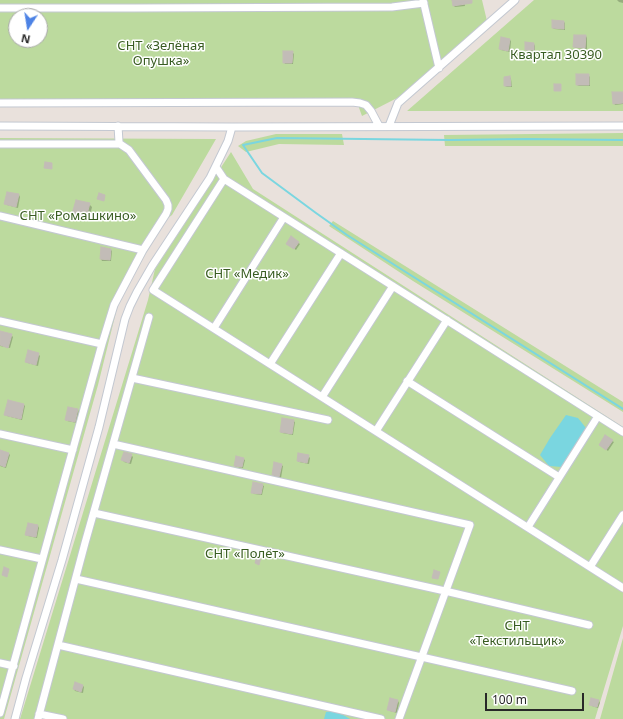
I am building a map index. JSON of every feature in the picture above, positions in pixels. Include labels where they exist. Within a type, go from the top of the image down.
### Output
[{"type":"street","points":[[389,126],[398,103],[515,0]]},
{"type":"street","points":[[0,8],[392,7],[423,2],[439,68]]},
{"type":"street","points":[[0,103],[352,102],[366,105],[379,126]]},
{"type":"street","points":[[0,126],[623,126]]},
{"type":"street","points":[[118,126],[120,144]]},
{"type":"street","points":[[15,719],[62,560],[125,319],[137,292],[152,266],[216,167],[228,141],[232,127]]},
{"type":"street","points":[[0,144],[120,144],[129,150],[168,204],[166,214],[143,250],[114,305],[0,713]]},
{"type":"street","points":[[216,167],[224,179],[623,432]]},
{"type":"street","points":[[224,179],[153,290],[623,588]]},
{"type":"street","points":[[0,216],[143,250]]},
{"type":"street","points":[[214,328],[284,217]]},
{"type":"street","points":[[270,364],[341,253]]},
{"type":"street","points":[[322,397],[393,286]]},
{"type":"street","points":[[63,719],[39,716],[149,317]]},
{"type":"street","points":[[376,431],[446,320]]},
{"type":"street","points":[[0,321],[102,344]]},
{"type":"street","points":[[132,378],[328,420]]},
{"type":"street","points":[[407,381],[559,477]]},
{"type":"street","points":[[528,527],[598,416]]},
{"type":"street","points":[[0,434],[73,450]]},
{"type":"street","points":[[113,444],[470,525],[400,719]]},
{"type":"street","points":[[94,513],[445,591],[589,625]]},
{"type":"street","points":[[590,567],[623,515]]},
{"type":"street","points":[[0,550],[42,559]]},
{"type":"street","points":[[76,579],[572,691]]},
{"type":"street","points":[[58,645],[381,719]]},
{"type":"street","points":[[0,663],[14,666]]},
{"type":"green space","name":"СНТ «Зелёная Опушка»","points":[[0,0],[482,0],[487,21],[401,96],[362,116],[358,105],[0,107]]},
{"type":"green space","name":"Квартал 30390","points":[[534,0],[623,0],[623,111],[407,111]]},
{"type":"green space","points":[[623,133],[623,146],[445,146],[444,135]]},
{"type":"green space","points":[[276,134],[342,134],[344,145],[279,144],[246,152],[238,146],[246,141]]},
{"type":"green space","name":"СНТ «Ромашкино»","points":[[0,138],[216,139],[172,215],[163,222],[118,304],[98,385],[4,719],[0,719]]},
{"type":"green space","points":[[231,152],[253,189],[623,427],[623,626],[595,719],[20,719],[148,300],[155,269]]},
{"type":"green space","points":[[333,221],[623,402],[623,412],[413,281],[329,226]]},
{"type":"green space","points":[[623,638],[623,719],[600,719]]},
{"type":"water","points":[[566,415],[578,418],[586,428],[562,467],[549,466],[540,455]]},
{"type":"water","points":[[333,711],[350,719],[324,719],[326,712]]},
{"type":"building","points":[[452,0],[472,0],[472,3],[453,6]]},
{"type":"building","points":[[552,20],[564,21],[564,29],[552,28]]},
{"type":"building","points":[[574,35],[586,35],[585,48],[573,47]]},
{"type":"building","points":[[501,37],[510,39],[508,51],[499,49]]},
{"type":"building","points":[[525,42],[534,43],[534,50],[525,50]]},
{"type":"building","points":[[283,51],[293,51],[292,63],[283,63]]},
{"type":"building","points":[[576,74],[589,74],[589,85],[576,85]]},
{"type":"building","points":[[510,76],[511,86],[504,86],[504,77]]},
{"type":"building","points":[[554,84],[561,84],[561,91],[554,91]]},
{"type":"building","points":[[612,92],[623,92],[623,103],[613,104]]},
{"type":"building","points":[[45,162],[52,163],[52,169],[44,168]]},
{"type":"building","points":[[7,192],[19,194],[16,207],[4,204]]},
{"type":"building","points":[[99,193],[105,195],[104,201],[97,199]]},
{"type":"building","points":[[76,200],[90,203],[86,218],[72,214]]},
{"type":"building","points":[[291,236],[299,242],[294,249],[286,244]]},
{"type":"building","points":[[101,247],[111,249],[110,260],[100,259]]},
{"type":"building","points":[[0,331],[12,334],[8,348],[0,345]]},
{"type":"building","points":[[28,350],[39,353],[36,365],[25,362]]},
{"type":"building","points":[[8,400],[24,404],[21,419],[4,415]]},
{"type":"building","points":[[68,407],[78,409],[75,422],[65,420]]},
{"type":"building","points":[[282,418],[294,420],[292,434],[280,432]]},
{"type":"building","points":[[605,435],[613,440],[606,450],[599,445]]},
{"type":"building","points":[[0,450],[9,453],[5,467],[0,465]]},
{"type":"building","points":[[124,452],[132,454],[129,463],[121,460]]},
{"type":"building","points":[[298,453],[309,455],[307,463],[297,461]]},
{"type":"building","points":[[236,456],[244,458],[242,467],[234,466]]},
{"type":"building","points":[[274,462],[282,464],[279,477],[272,475]]},
{"type":"building","points":[[253,482],[263,484],[261,494],[251,493]]},
{"type":"building","points":[[28,523],[38,525],[36,537],[25,535]]},
{"type":"building","points":[[257,556],[261,557],[259,565],[255,563]]},
{"type":"building","points":[[4,567],[9,569],[7,577],[2,575]]},
{"type":"building","points":[[434,570],[440,572],[438,579],[432,578]]},
{"type":"building","points":[[75,682],[83,685],[81,692],[73,689]]},
{"type":"building","points":[[390,698],[398,700],[395,712],[387,710]]},
{"type":"building","points":[[591,698],[599,700],[597,707],[589,705]]},
{"type":"waterway","points":[[623,140],[277,138],[243,145],[262,173],[347,235],[623,409]]},
{"type":"park label","name":"СНТ «Медик»","points":[[247,274]]},
{"type":"park label","name":"СНТ «Полёт»","points":[[245,554]]},
{"type":"park label","name":"СНТ «Текстильщик»","points":[[517,634]]}]
